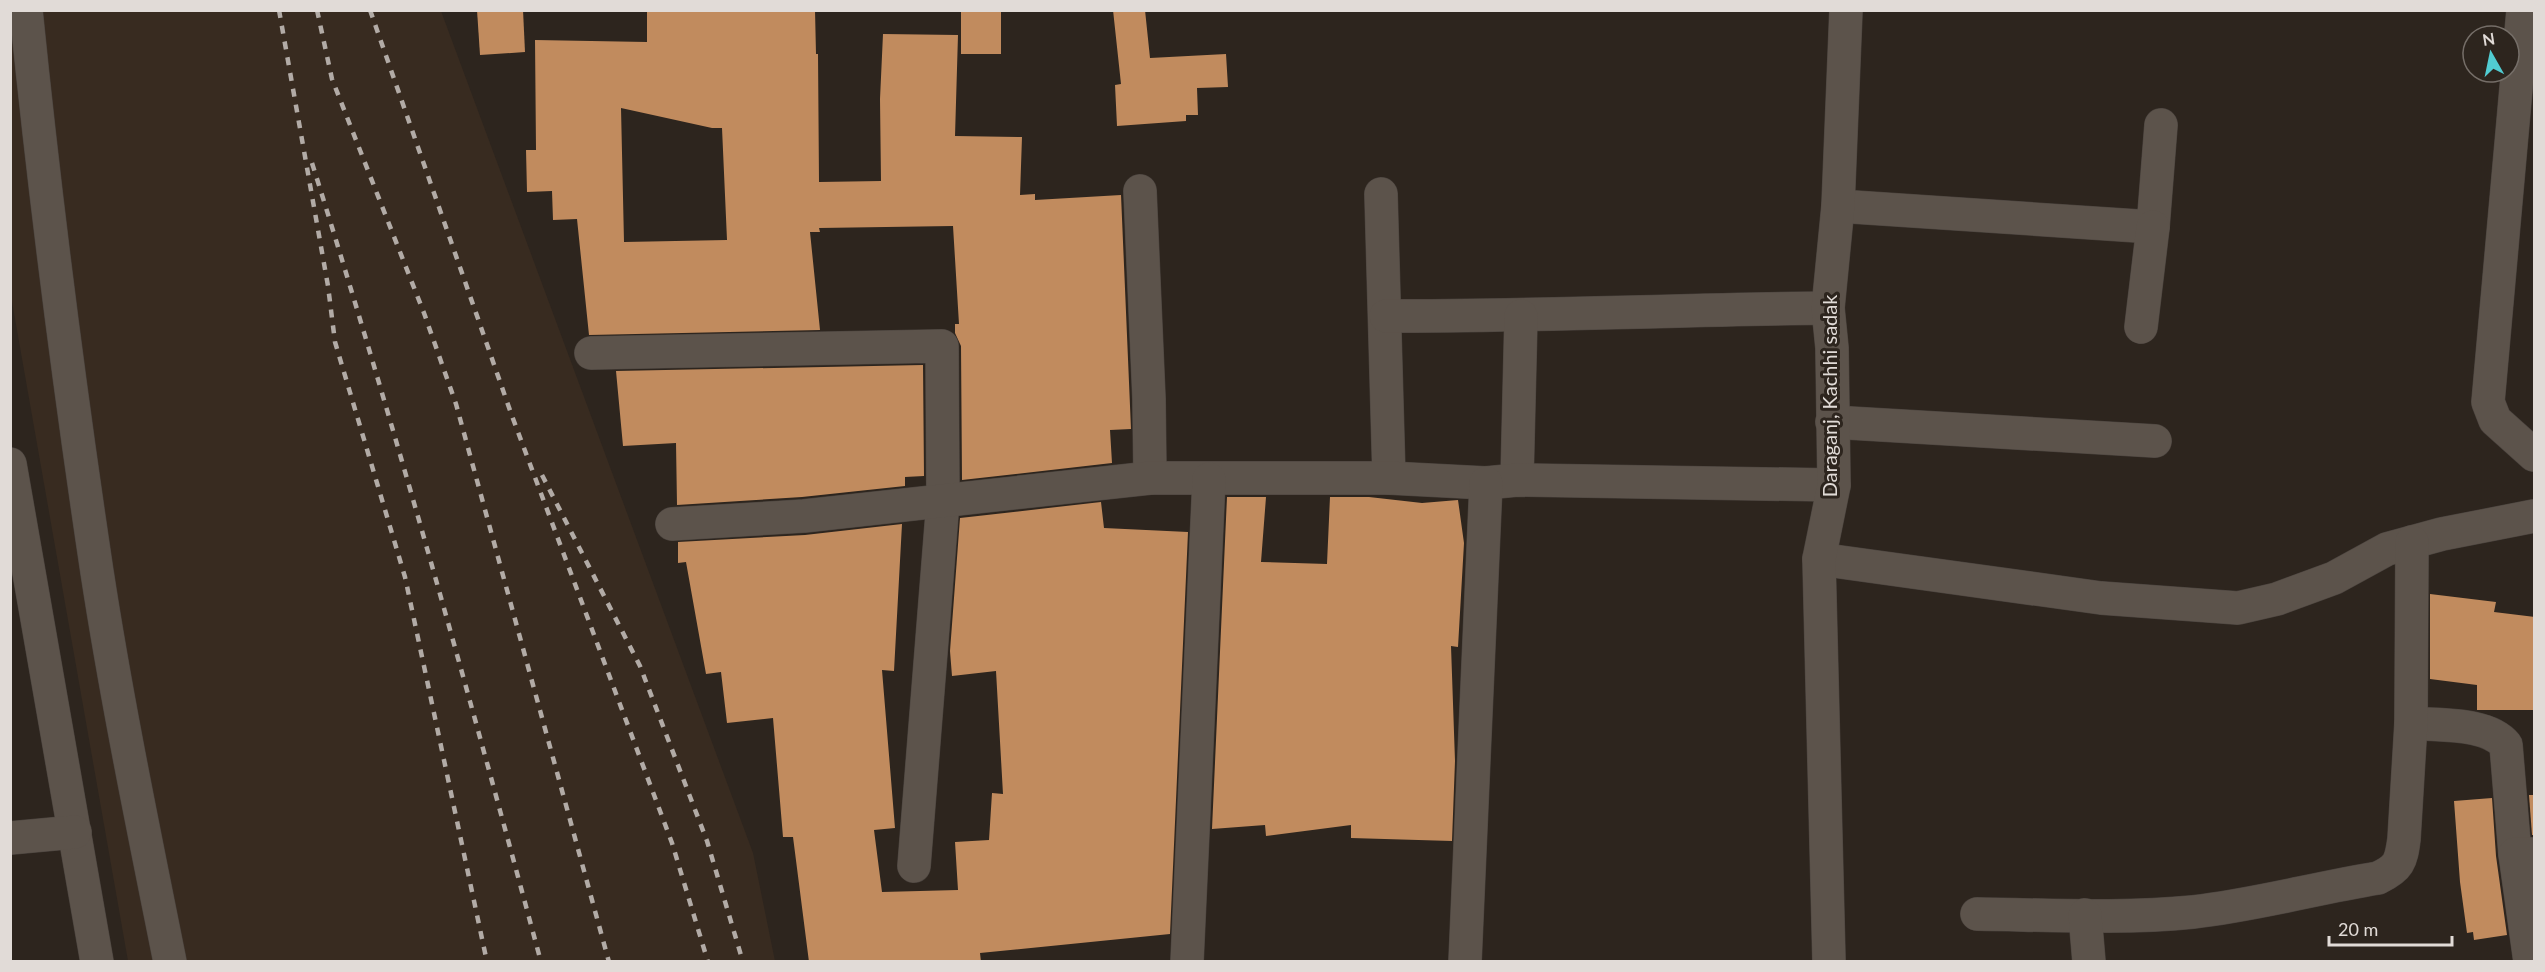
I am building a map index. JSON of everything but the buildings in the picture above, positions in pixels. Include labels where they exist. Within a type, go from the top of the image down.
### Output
[{"type":"street","points":[[26,10],[39,143],[98,573],[142,824],[170,962]]},
{"type":"street","name":"Daraganj, Kachhi sadak","points":[[1829,962],[1819,559],[1834,485],[1832,348],[1828,308],[1838,206],[1846,10]]},
{"type":"street","points":[[2523,10],[2488,402],[2495,420],[2535,456]]},
{"type":"street","points":[[2141,327],[2153,227],[2161,125]]},
{"type":"street","points":[[1140,191],[1150,478]]},
{"type":"street","points":[[1381,194],[1389,478]]},
{"type":"street","points":[[1838,206],[2153,227]]},
{"type":"street","points":[[1386,316],[1521,316],[1828,308]]},
{"type":"street","points":[[1465,962],[1502,481],[1521,316]]},
{"type":"street","points":[[591,353],[942,346],[943,501],[914,866]]},
{"type":"street","points":[[1832,422],[2155,441]]},
{"type":"street","points":[[10,464],[97,962]]},
{"type":"street","points":[[672,524],[804,516],[1150,478],[1389,478],[1834,485]]},
{"type":"street","points":[[1187,962],[1209,479]]},
{"type":"street","points":[[1819,559],[2101,598],[2238,608],[2277,599],[2334,578],[2387,549],[2442,534],[2535,516]]},
{"type":"street","points":[[1977,914],[2085,915],[2193,912],[2266,901],[2378,878],[2394,870],[2402,857],[2404,839],[2410,723],[2412,542]]},
{"type":"street","points":[[2410,723],[2483,730],[2499,736],[2506,745],[2525,854],[2530,962]]},
{"type":"street","points":[[10,838],[75,832]]},
{"type":"street","points":[[2085,915],[2090,962]]},
{"type":"shaded area","points":[[10,11],[441,11],[753,853],[775,961],[128,961],[11,296]]},
{"type":"railway","points":[[279,10],[328,286],[335,342],[405,577],[487,962]]},
{"type":"railway","points":[[317,10],[332,79],[424,313],[456,404],[609,962]]},
{"type":"railway","points":[[370,10],[512,416],[672,843],[708,962]]},
{"type":"railway","points":[[312,163],[431,561],[541,962]]},
{"type":"railway","points":[[542,475],[640,666],[707,841],[743,962]]}]
